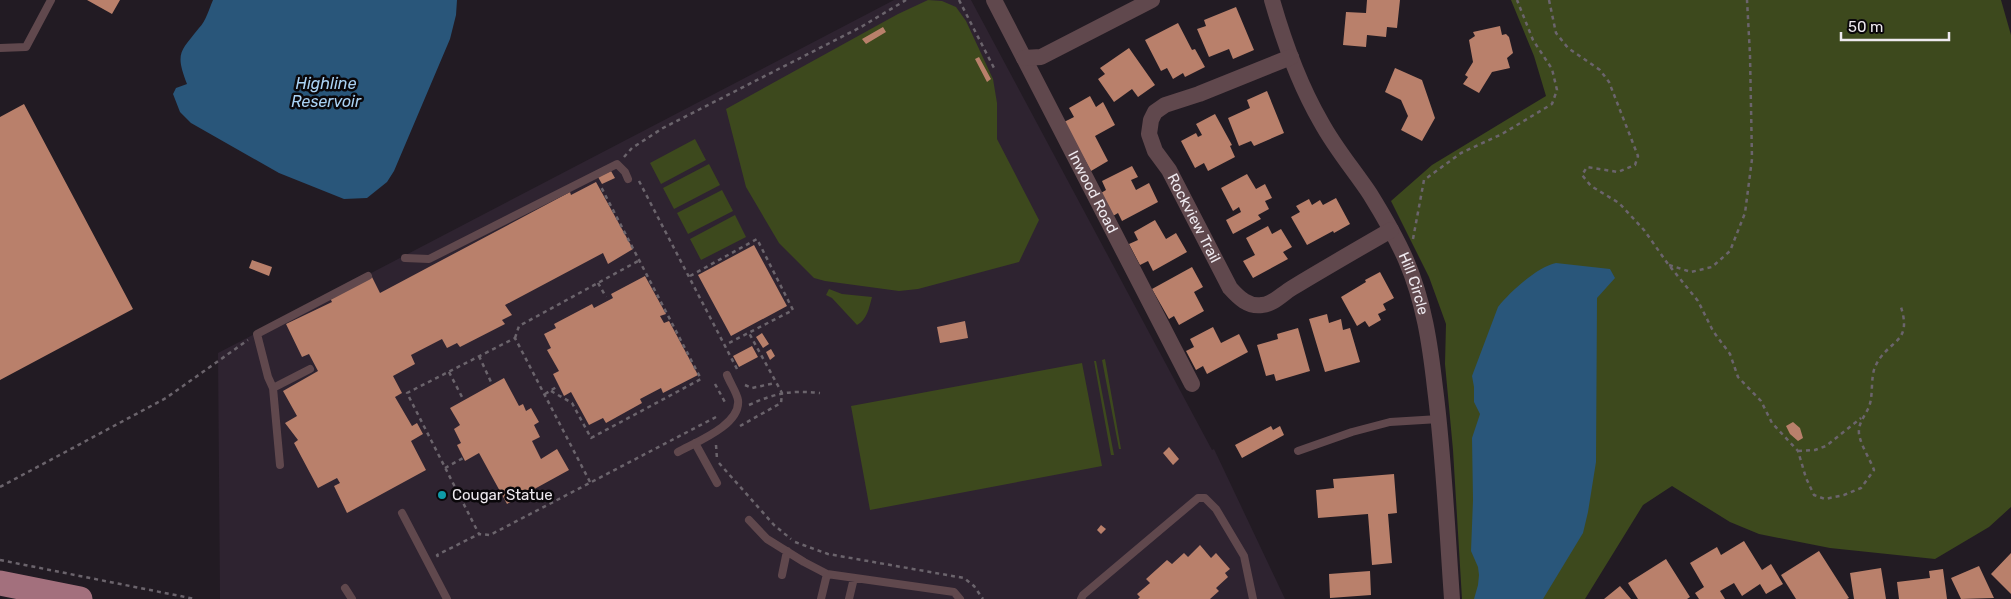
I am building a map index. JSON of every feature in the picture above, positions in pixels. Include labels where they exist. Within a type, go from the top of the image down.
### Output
[{"type":"main road","points":[[0,583],[80,599]]},
{"type":"street","name":"Inwood Road","points":[[994,0],[1192,384]]},
{"type":"street","points":[[1024,58],[1041,57],[1152,0]]},
{"type":"street","name":"Hill Circle","points":[[1272,0],[1291,57],[1321,123],[1391,230],[1406,262],[1421,302],[1428,330],[1439,419],[1452,599]]},
{"type":"street","name":"Rockview Trail","points":[[1291,57],[1199,94],[1165,105],[1155,112],[1151,120],[1149,134],[1155,151],[1169,170],[1230,288],[1239,298],[1250,304],[1261,306],[1270,304],[1289,290],[1391,230]]},
{"type":"lane","points":[[0,48],[26,47],[50,0]]},
{"type":"lane","points":[[405,258],[429,259],[617,164],[625,172],[628,179]]},
{"type":"lane","points":[[280,465],[272,388],[257,334],[368,276]]},
{"type":"lane","points":[[272,388],[310,368]]},
{"type":"lane","points":[[678,452],[720,429],[732,420],[738,410],[738,399],[726,375]]},
{"type":"lane","points":[[1298,451],[1352,432],[1390,422],[1439,419]]},
{"type":"lane","points":[[695,442],[717,483]]},
{"type":"lane","points":[[1081,599],[1083,595],[1198,498],[1205,498],[1216,509],[1244,556],[1253,599]]},
{"type":"lane","points":[[402,514],[447,599]]},
{"type":"lane","points":[[749,520],[767,539],[827,574],[954,592],[960,599]]},
{"type":"lane","points":[[782,575],[787,551]]},
{"type":"lane","points":[[821,599],[827,574]]},
{"type":"lane","points":[[849,599],[854,578]]},
{"type":"lane","points":[[345,588],[352,599]]},
{"type":"path","points":[[617,164],[632,148],[663,128],[861,27],[906,0]]},
{"type":"path","points":[[959,0],[994,68]]},
{"type":"path","points":[[1406,262],[1414,236],[1424,180],[1462,153],[1502,134],[1552,104],[1557,90],[1552,69],[1533,40],[1517,0]]},
{"type":"path","points":[[1549,0],[1556,33],[1568,48],[1600,70],[1609,82],[1638,156],[1635,165],[1618,172],[1587,167],[1582,176],[1591,186],[1619,203],[1644,230],[1698,301],[1713,331],[1730,354],[1738,377],[1761,402],[1772,423],[1798,451],[1806,478],[1814,494],[1825,499],[1844,495],[1861,488],[1874,470],[1859,433],[1862,417]]},
{"type":"path","points":[[1668,264],[1692,272],[1712,266],[1730,251],[1745,213],[1752,159],[1747,0]]},
{"type":"path","points":[[625,155],[630,164]]},
{"type":"path","points":[[551,391],[572,403],[591,438],[701,379],[602,187],[592,177]]},
{"type":"path","points":[[639,181],[738,370]]},
{"type":"path","points":[[690,276],[757,239],[793,310],[725,345]]},
{"type":"path","points":[[479,534],[407,393],[515,338],[519,326],[640,260]]},
{"type":"path","points":[[598,283],[606,297]]},
{"type":"path","points":[[1798,451],[1815,450],[1826,446],[1862,417],[1868,408],[1875,368],[1883,354],[1897,342],[1904,330],[1905,317],[1900,304]]},
{"type":"path","points":[[736,428],[781,403],[782,393],[749,333]]},
{"type":"path","points":[[0,487],[166,398],[257,334]]},
{"type":"path","points":[[515,338],[590,482]]},
{"type":"path","points":[[479,356],[491,382]]},
{"type":"path","points":[[449,371],[462,397]]},
{"type":"path","points":[[742,378],[746,386],[752,388],[775,383]]},
{"type":"path","points":[[715,384],[726,403],[725,408]]},
{"type":"path","points":[[545,394],[558,386]]},
{"type":"path","points":[[738,410],[771,395],[802,391],[820,393]]},
{"type":"path","points":[[442,564],[438,555],[479,534],[490,535],[724,413]]},
{"type":"path","points":[[721,438],[716,445],[717,461],[774,525],[796,543],[828,554],[964,578],[974,586],[983,599]]},
{"type":"path","points":[[445,468],[463,458]]},
{"type":"path","points":[[0,560],[195,599]]},
{"type":"shaded area","points":[[894,0],[971,0],[1212,450],[1214,449],[1285,599],[220,599],[218,353]]},
{"type":"green space","points":[[928,0],[942,1],[956,7],[966,21],[993,79],[997,103],[997,139],[1039,220],[1019,262],[918,289],[899,291],[814,278],[779,243],[746,187],[726,109],[898,14]]},
{"type":"green space","points":[[1511,0],[2001,0],[2011,35],[2011,507],[1989,527],[1935,559],[1830,548],[1759,534],[1730,522],[1672,486],[1643,505],[1585,599],[1462,599],[1453,450],[1445,364],[1446,324],[1429,277],[1391,201],[1432,165],[1546,96],[1534,56]]},
{"type":"green space","points":[[695,139],[706,160],[661,184],[650,163]]},
{"type":"green space","points":[[709,164],[720,185],[674,209],[663,188]]},
{"type":"green space","points":[[722,190],[733,211],[688,234],[677,213]]},
{"type":"green space","points":[[735,215],[746,237],[701,260],[690,239]]},
{"type":"green space","points":[[829,289],[842,294],[872,297],[867,313],[860,323],[857,325],[832,298],[826,295]]},
{"type":"green space","points":[[1105,359],[1121,449],[1119,449],[1102,360]]},
{"type":"green space","points":[[1094,361],[1096,361],[1114,455],[1111,455]]},
{"type":"green space","points":[[1082,363],[1102,466],[870,510],[851,406]]},
{"type":"water","name":"Highline Reservoir","points":[[213,0],[457,0],[456,15],[450,39],[394,171],[387,182],[367,198],[344,199],[279,173],[191,123],[180,112],[173,94],[176,88],[187,84],[181,66],[181,53],[204,22]]},
{"type":"water","points":[[1556,263],[1610,269],[1615,278],[1597,298],[1596,462],[1583,533],[1543,599],[1474,599],[1479,575],[1478,567],[1471,551],[1473,500],[1472,438],[1480,414],[1474,402],[1472,376],[1498,307],[1509,294],[1532,275]]},
{"type":"building","points":[[87,0],[120,0],[112,14]]},
{"type":"building","points":[[1367,0],[1400,0],[1397,28],[1387,27],[1386,37],[1367,35],[1366,47],[1343,45],[1346,12],[1366,13]]},
{"type":"building","points":[[1236,7],[1254,50],[1233,59],[1229,49],[1209,57],[1197,29],[1206,26],[1204,20]]},
{"type":"building","points":[[1178,23],[1192,50],[1195,49],[1205,67],[1185,77],[1183,73],[1173,79],[1167,68],[1161,71],[1145,40]]},
{"type":"building","points":[[1500,26],[1502,35],[1506,34],[1509,37],[1513,53],[1507,58],[1510,68],[1492,72],[1479,93],[1463,84],[1468,77],[1465,75],[1473,62],[1469,40],[1475,36],[1473,32]]},
{"type":"building","points":[[883,27],[886,32],[866,44],[862,39]]},
{"type":"building","points":[[1129,48],[1155,85],[1138,97],[1132,89],[1114,102],[1098,79],[1105,74],[1100,68]]},
{"type":"building","points":[[979,57],[991,79],[987,82],[975,59]]},
{"type":"building","points":[[1395,68],[1422,80],[1435,118],[1422,141],[1401,130],[1408,116],[1401,100],[1385,92]]},
{"type":"building","points":[[1267,91],[1284,133],[1254,146],[1251,141],[1239,146],[1228,118],[1250,108],[1247,100]]},
{"type":"building","points":[[1090,96],[1096,107],[1103,102],[1115,125],[1095,136],[1108,161],[1091,171],[1064,122],[1074,117],[1069,108]]},
{"type":"building","points":[[24,104],[133,309],[0,380],[0,117]]},
{"type":"building","points":[[1215,114],[1232,145],[1230,146],[1235,157],[1208,171],[1204,163],[1195,168],[1181,141],[1196,133],[1198,137],[1202,135],[1196,124]]},
{"type":"building","points":[[1132,166],[1138,177],[1131,180],[1136,190],[1149,183],[1158,202],[1122,221],[1118,213],[1113,216],[1101,193],[1106,190],[1102,181]]},
{"type":"building","points":[[611,171],[615,178],[602,184],[598,177]]},
{"type":"building","points":[[1247,174],[1256,189],[1265,184],[1272,198],[1265,201],[1269,209],[1258,215],[1261,219],[1233,234],[1226,220],[1241,212],[1239,207],[1233,211],[1221,188]]},
{"type":"building","points":[[596,182],[633,249],[608,264],[603,253],[505,305],[512,315],[502,320],[505,324],[460,347],[457,343],[447,348],[442,339],[411,355],[415,364],[393,376],[402,393],[395,397],[412,426],[417,423],[423,434],[411,441],[426,470],[347,513],[334,486],[340,483],[337,478],[318,488],[294,443],[298,440],[285,423],[297,416],[283,391],[318,371],[309,354],[302,357],[286,324],[332,302],[330,298],[372,277],[380,293],[570,192],[571,195]]},
{"type":"building","points":[[1336,198],[1350,224],[1307,245],[1291,217],[1300,212],[1296,206],[1309,199],[1312,205],[1320,200],[1323,205]]},
{"type":"building","points":[[1155,220],[1166,239],[1176,233],[1187,252],[1153,271],[1148,261],[1140,265],[1129,244],[1138,240],[1134,232]]},
{"type":"building","points":[[1268,226],[1272,234],[1281,229],[1292,247],[1283,252],[1288,259],[1253,278],[1243,261],[1255,255],[1246,238]]},
{"type":"building","points":[[754,245],[787,306],[731,336],[698,275]]},
{"type":"building","points":[[252,260],[272,267],[269,276],[249,268]]},
{"type":"building","points":[[1192,267],[1203,287],[1194,292],[1204,311],[1179,325],[1174,316],[1169,319],[1152,289]]},
{"type":"building","points":[[1380,272],[1394,298],[1383,304],[1386,310],[1378,314],[1381,320],[1369,327],[1365,321],[1357,326],[1341,297]]},
{"type":"building","points":[[645,276],[666,314],[660,316],[664,323],[669,321],[698,375],[663,393],[661,388],[640,399],[642,403],[606,423],[603,418],[589,425],[571,392],[564,396],[553,374],[559,371],[547,350],[551,348],[544,334],[556,328],[554,324],[592,304],[594,308],[613,298],[611,294]]},
{"type":"building","points":[[1327,314],[1329,323],[1341,319],[1343,330],[1350,328],[1360,362],[1325,372],[1309,319]]},
{"type":"building","points":[[965,321],[968,338],[940,343],[937,327]]},
{"type":"building","points":[[1213,327],[1221,343],[1239,334],[1248,352],[1207,374],[1203,366],[1196,370],[1186,351],[1194,347],[1190,339]]},
{"type":"building","points":[[1298,328],[1310,371],[1276,381],[1274,374],[1266,376],[1257,345],[1278,339],[1277,334]]},
{"type":"building","points":[[762,333],[769,344],[763,348],[756,337]]},
{"type":"building","points":[[752,346],[758,357],[739,367],[733,356]]},
{"type":"building","points":[[771,349],[775,356],[770,360],[766,352]]},
{"type":"building","points":[[504,378],[519,406],[523,404],[526,411],[531,408],[539,422],[534,425],[540,437],[532,441],[541,459],[557,449],[569,470],[507,504],[479,453],[465,461],[457,445],[461,443],[454,429],[460,425],[450,408]]},
{"type":"building","points":[[1793,422],[1800,428],[1803,438],[1798,441],[1790,434],[1786,426]]},
{"type":"building","points":[[1271,426],[1273,430],[1280,426],[1284,435],[1242,458],[1235,445]]},
{"type":"building","points":[[1169,447],[1179,459],[1173,465],[1163,453]]},
{"type":"building","points":[[1394,474],[1397,513],[1388,514],[1392,563],[1372,565],[1368,514],[1318,518],[1316,490],[1334,488],[1333,479]]},
{"type":"building","points":[[1101,525],[1106,529],[1101,534],[1097,530]]},
{"type":"building","points":[[1744,541],[1762,570],[1771,564],[1783,584],[1766,594],[1760,584],[1742,596],[1734,583],[1720,591],[1725,599],[1699,599],[1695,593],[1704,587],[1690,563],[1717,547],[1721,555]]},
{"type":"building","points":[[1200,545],[1211,558],[1216,553],[1230,569],[1225,573],[1228,577],[1216,588],[1219,591],[1210,599],[1138,599],[1140,597],[1137,594],[1150,583],[1146,579],[1167,560],[1172,564],[1184,553],[1188,557]]},
{"type":"building","points":[[1819,551],[1849,598],[1796,599],[1781,575]]},
{"type":"building","points":[[2011,553],[2011,594],[1991,574]]},
{"type":"building","points":[[1666,559],[1690,597],[1687,599],[1638,599],[1628,583]]},
{"type":"building","points":[[1979,566],[1994,598],[1961,599],[1951,578]]},
{"type":"building","points":[[1881,568],[1886,599],[1854,599],[1850,573]]},
{"type":"building","points":[[1943,569],[1947,599],[1899,599],[1897,582],[1930,578],[1929,571]]},
{"type":"building","points":[[1370,571],[1371,595],[1330,598],[1329,574]]},
{"type":"building","points":[[1620,586],[1631,599],[1604,599]]},
{"type":"place","name":"Cougar Statue","points":[[442,495]]}]
